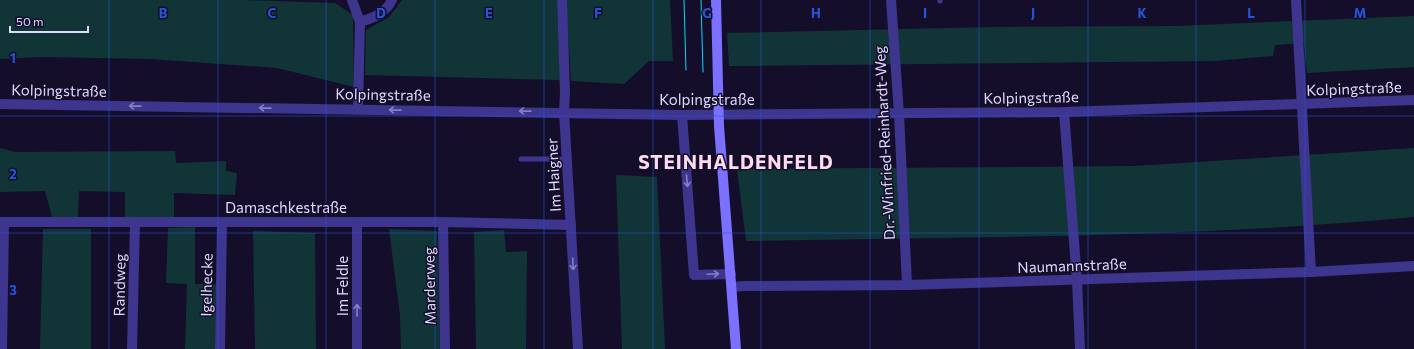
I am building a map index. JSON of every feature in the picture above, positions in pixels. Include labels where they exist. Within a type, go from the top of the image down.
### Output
[{"type":"street","points":[[352,0],[360,22],[358,109]]},
{"type":"street","points":[[360,22],[376,17],[389,6],[392,0]]},
{"type":"street","name":"Im Haigner","points":[[562,0],[566,93],[564,112],[578,349]]},
{"type":"street","points":[[716,0],[718,114],[736,349]]},
{"type":"street","name":"Dr.-Winfried-Reinhardt-Weg","points":[[891,0],[899,114],[907,285]]},
{"type":"street","points":[[1296,0],[1311,272]]},
{"type":"street","name":"Kolpingstraße","points":[[0,104],[682,115],[1064,112],[1414,100]]},
{"type":"street","points":[[1064,112],[1077,280],[1080,349]]},
{"type":"street","points":[[682,115],[694,275],[731,274]]},
{"type":"street","points":[[2,222],[2,349]]},
{"type":"street","name":"Damaschkestraße","points":[[2,222],[443,222],[571,225]]},
{"type":"street","name":"Randweg","points":[[132,349],[135,222]]},
{"type":"street","name":"Igelhecke","points":[[220,349],[222,222]]},
{"type":"street","name":"Marderweg","points":[[443,222],[445,349]]},
{"type":"street","name":"Im Feldle","points":[[357,223],[357,349]]},
{"type":"street","name":"Naumannstraße","points":[[732,287],[907,285],[1077,280],[1311,272],[1414,266]]},
{"type":"lane","points":[[521,159],[567,159]]},
{"type":"green space","points":[[0,0],[243,0],[335,3],[353,15],[354,87],[277,68],[151,59],[41,57],[0,59]]},
{"type":"green space","points":[[402,0],[557,0],[560,80],[365,75],[366,30],[389,17]]},
{"type":"green space","points":[[566,0],[670,0],[673,61],[649,61],[624,84],[571,81]]},
{"type":"green space","points":[[1414,16],[1414,67],[1307,73],[1304,43],[1275,45],[1273,56],[1214,61],[729,66],[727,33],[992,27],[1176,26]]},
{"type":"green space","points":[[0,148],[15,152],[175,151],[176,163],[226,161],[226,171],[237,173],[235,195],[174,193],[174,217],[125,218],[125,192],[79,191],[78,218],[52,217],[45,191],[0,192]]},
{"type":"green space","points":[[1414,148],[1414,217],[1331,224],[1164,233],[746,241],[737,169],[1135,166]]},
{"type":"green space","points":[[616,175],[657,177],[665,349],[622,349]]},
{"type":"green space","points":[[195,227],[195,284],[216,284],[215,349],[185,349],[187,284],[166,283],[168,228]]},
{"type":"green space","points":[[43,229],[91,229],[91,349],[40,349]]},
{"type":"green space","points":[[389,229],[437,231],[440,349],[401,349],[400,315]]},
{"type":"green space","points":[[504,230],[506,252],[527,251],[526,349],[476,349],[474,232]]},
{"type":"green space","points":[[253,231],[315,233],[316,349],[255,349]]},
{"type":"tram line","points":[[684,0],[686,70]]},
{"type":"tram line","points":[[701,0],[703,72]]},
{"type":"district","name":"STEINHALDENFELD","points":[[736,161]]}]
